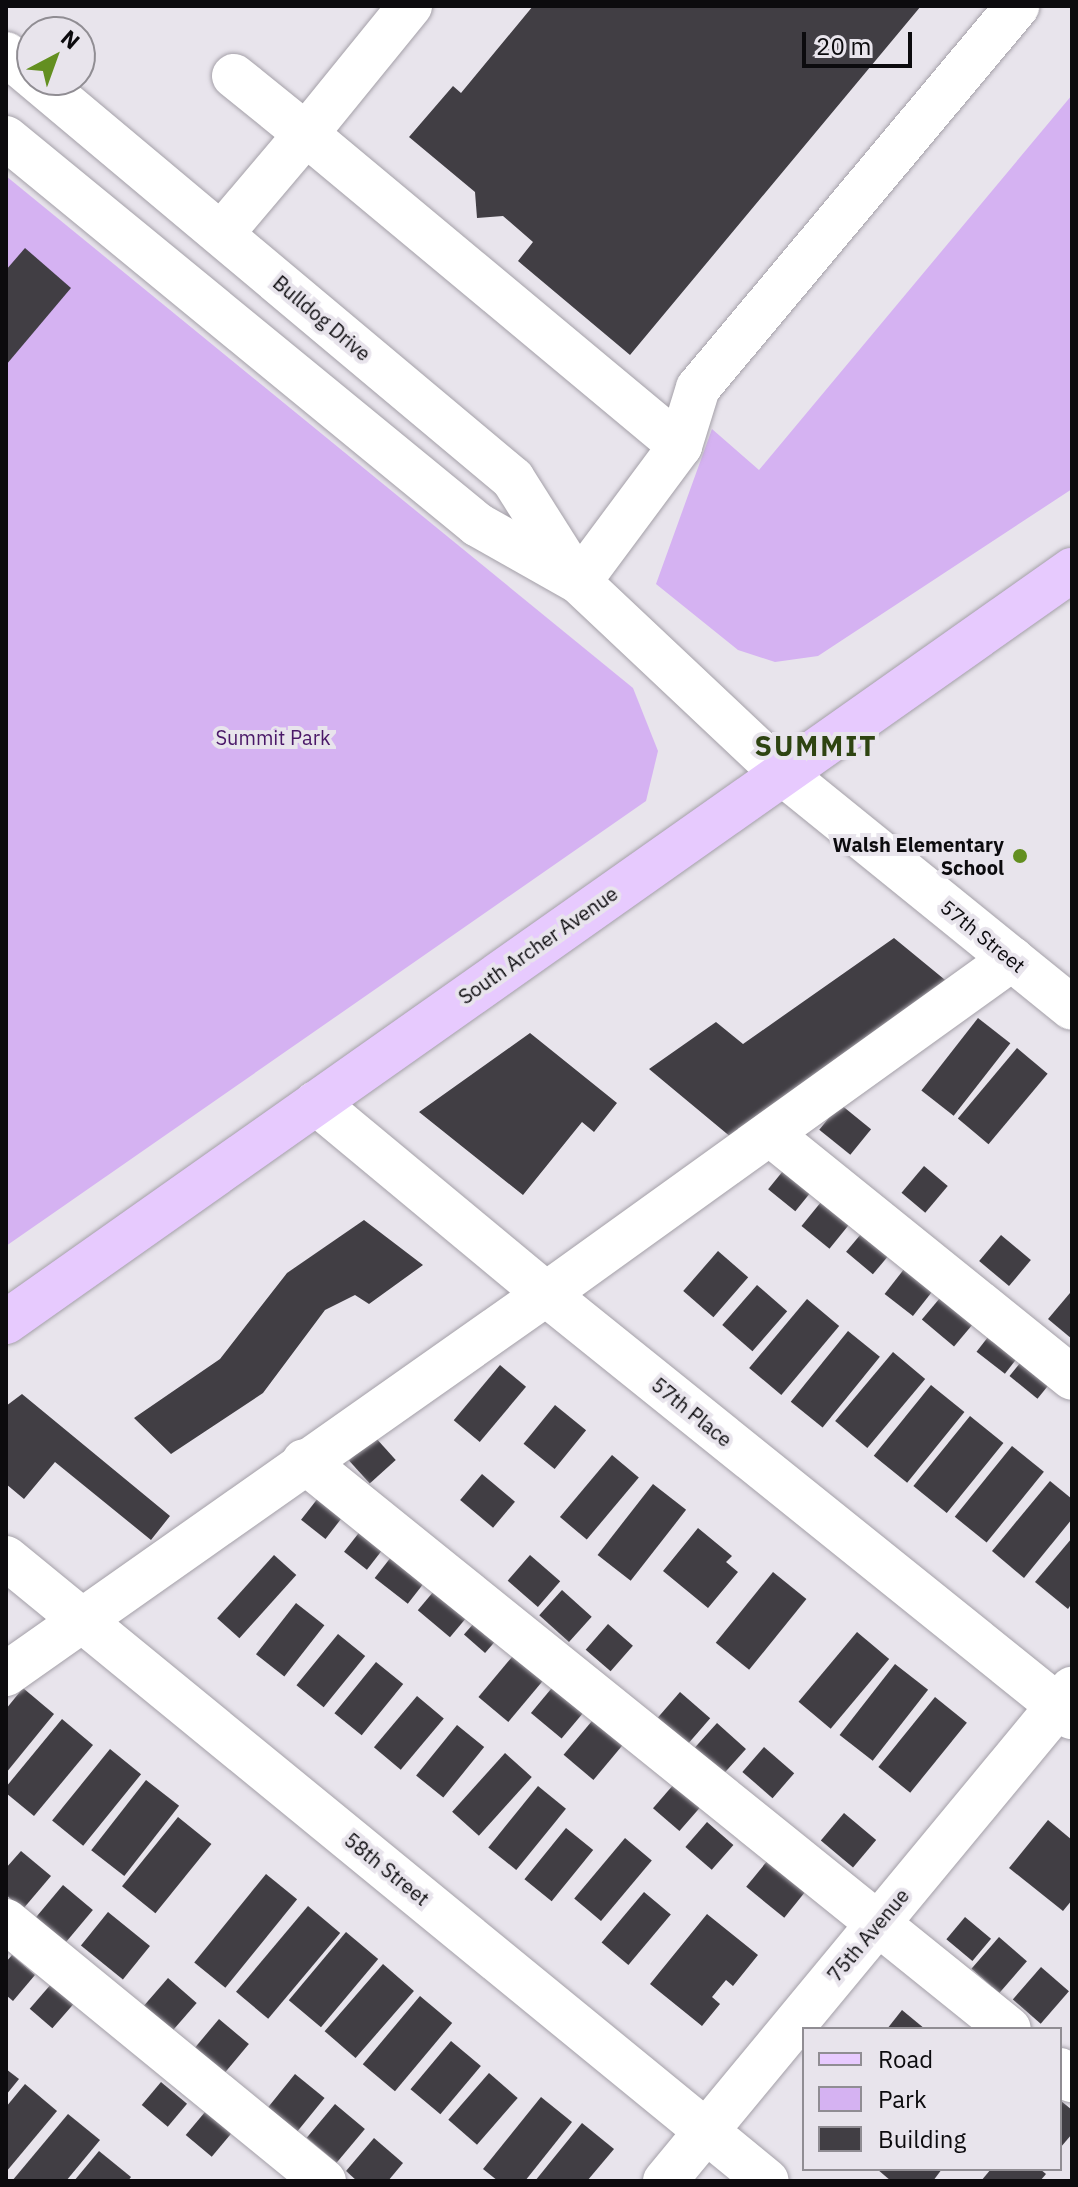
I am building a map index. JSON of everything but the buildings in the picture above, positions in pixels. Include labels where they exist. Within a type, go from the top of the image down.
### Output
[{"type":"main road","name":"South Archer Avenue","points":[[6,1322],[1072,570]]},
{"type":"street","points":[[222,233],[410,6]]},
{"type":"street","points":[[579,582],[680,446],[698,388],[1017,6]]},
{"type":"street","points":[[234,76],[680,446]]},
{"type":"street","name":"Bulldog Drive","points":[[56,96],[513,479],[579,582]]},
{"type":"street","name":"Bulldog Drive","points":[[6,138],[478,525],[579,582],[782,773]]},
{"type":"street","name":"57th Street","points":[[782,773],[1072,1008]]},
{"type":"street","points":[[6,1674],[304,1461],[546,1294],[1012,959]]},
{"type":"street","name":"57th Place","points":[[316,1103],[546,1294],[1067,1704]]},
{"type":"street","points":[[770,1134],[1072,1378]]},
{"type":"street","points":[[304,1461],[1007,2027]]},
{"type":"street","name":"58th Street","points":[[6,1558],[767,2181]]},
{"type":"street","name":"75th Avenue","points":[[665,2181],[879,1922],[1067,1704]]},
{"type":"street","points":[[6,1921],[324,2181]]},
{"type":"green space","points":[[1072,95],[1072,489],[818,656],[775,662],[738,650],[656,584],[712,429],[759,470]]},
{"type":"green space","name":"Summit Park","points":[[6,176],[633,688],[658,751],[646,801],[6,1246]]},
{"type":"place","name":"Walsh Elementary School","points":[[1020,856]]},
{"type":"district","name":"SUMMIT","points":[[816,746]]}]
